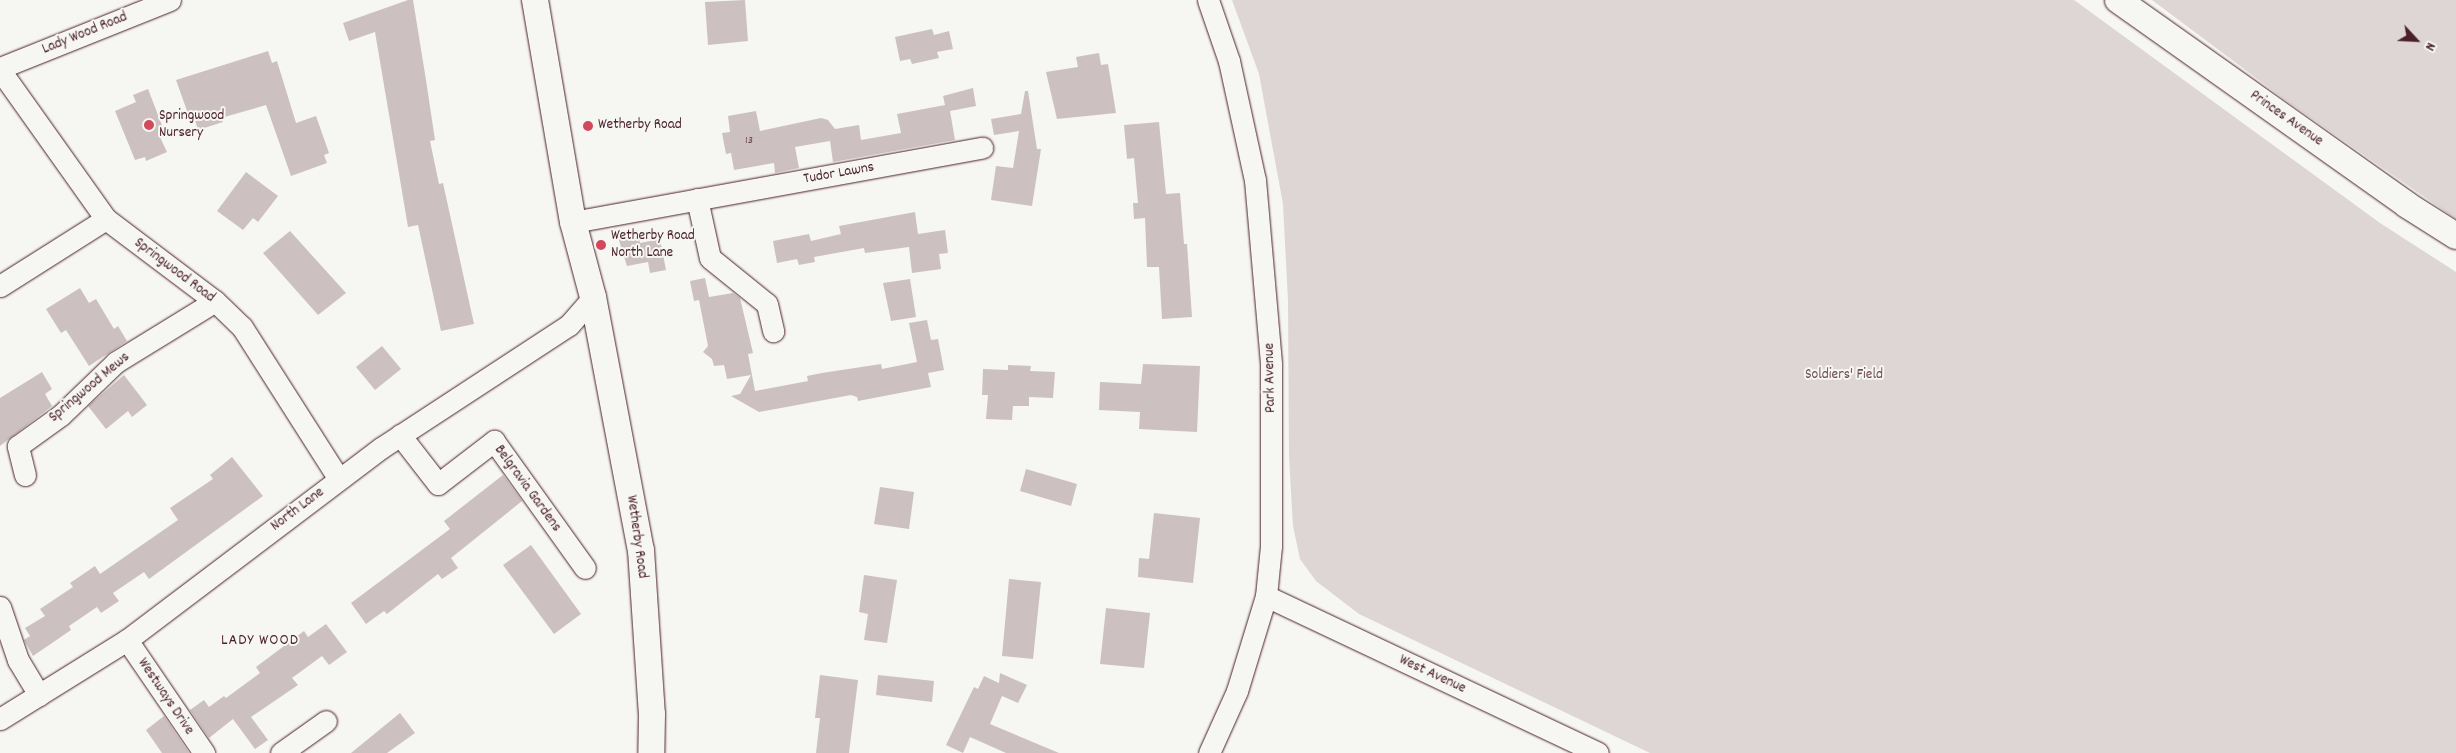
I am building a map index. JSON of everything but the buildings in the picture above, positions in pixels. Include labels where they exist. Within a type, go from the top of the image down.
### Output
[{"type":"street","name":"Lady Wood Road","points":[[0,69],[170,0]]},
{"type":"street","name":"Wetherby Road","points":[[535,0],[573,222],[594,297],[641,550],[652,714],[651,753]]},
{"type":"street","name":"Park Avenue","points":[[1208,0],[1229,60],[1256,189],[1271,345],[1271,546],[1266,596],[1237,691],[1209,753]]},
{"type":"street","name":"Princes Avenue","points":[[2118,0],[2407,205],[2456,236]]},
{"type":"street","name":"Springwood Road","points":[[0,69],[106,219],[215,300],[242,327],[339,479]]},
{"type":"street","name":"Tudor Lawns","points":[[573,222],[982,148]]},
{"type":"street","points":[[697,199],[710,258],[767,304],[773,330]]},
{"type":"street","points":[[0,286],[106,219]]},
{"type":"street","name":"North Lane","points":[[0,719],[126,640],[400,435],[569,325],[594,297]]},
{"type":"street","name":"Springwood Mews","points":[[25,475],[18,446],[62,415],[116,362],[215,300]]},
{"type":"street","name":"Belgravia Gardens","points":[[400,435],[438,484],[494,441],[585,568]]},
{"type":"street","name":"West Avenue","points":[[1266,596],[1598,753]]},
{"type":"street","points":[[0,607],[18,660],[39,695]]},
{"type":"street","name":"Westways Drive","points":[[126,640],[204,753]]},
{"type":"street","points":[[281,753],[326,721]]},
{"type":"green space","name":"Soldiers' Field","points":[[1232,0],[2074,0],[2380,223],[2456,272],[2456,753],[1650,753],[1359,614],[1316,581],[1300,559],[1293,526],[1289,457],[1288,301],[1283,204],[1259,74]]},
{"type":"green space","points":[[2152,0],[2456,0],[2456,219],[2284,99]]},
{"type":"place","name":"Springwood Nursery","points":[[149,125]]},
{"type":"place","name":"Wetherby Road","points":[[588,126]]},
{"type":"place","name":"Wetherby Road North Lane","points":[[601,245]]},
{"type":"district","name":"LADY WOOD","points":[[260,641]]}]
